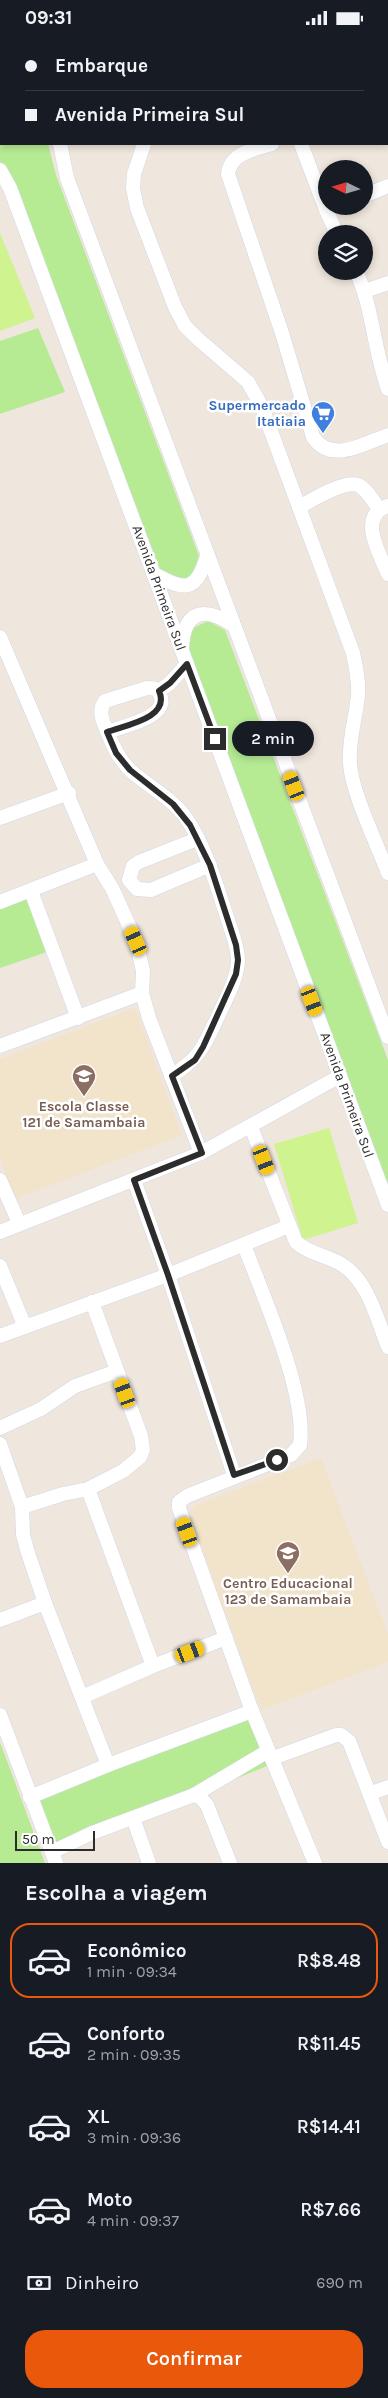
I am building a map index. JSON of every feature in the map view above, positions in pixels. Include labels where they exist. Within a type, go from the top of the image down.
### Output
[{"type":"street","points":[[60,145],[67,177],[388,1037]]},
{"type":"street","points":[[144,145],[134,174],[133,188],[137,208],[176,307],[185,327],[248,382],[262,407],[354,653],[358,675],[358,695],[350,744],[350,765],[354,785],[388,873]]},
{"type":"street","points":[[265,145],[236,157],[230,164],[228,174],[282,333],[313,437],[324,450],[334,452],[388,435]]},
{"type":"street","points":[[301,145],[318,180]]},
{"type":"street","name":"Avenida Primeira Sul","points":[[0,170],[10,188],[388,1205]]},
{"type":"street","points":[[373,192],[388,186]]},
{"type":"street","points":[[360,280],[365,291],[377,357],[388,389]]},
{"type":"street","points":[[365,291],[388,283]]},
{"type":"street","points":[[299,507],[343,485],[357,485],[384,507],[372,519],[371,528],[388,574]]},
{"type":"street","points":[[153,573],[173,584],[191,584],[200,577],[208,556]]},
{"type":"street","points":[[182,651],[184,633],[194,618],[199,615],[213,614],[233,625]]},
{"type":"street","points":[[0,637],[69,793],[98,864],[112,888],[136,941],[144,971],[142,993],[202,1153]]},
{"type":"street","points":[[159,691],[170,683],[187,664]]},
{"type":"street","points":[[107,732],[154,715],[161,704],[162,698],[159,691],[154,688],[147,688],[105,701],[102,705],[101,718],[107,732],[116,753],[130,770],[178,809],[197,839],[210,865],[236,945],[238,960],[236,974],[203,1047],[195,1060],[172,1076]]},
{"type":"street","points":[[0,818],[69,793]]},
{"type":"street","points":[[197,839],[139,862],[133,866],[129,880],[137,889],[151,891],[210,865]]},
{"type":"street","points":[[0,902],[98,864]]},
{"type":"street","points":[[31,891],[78,1018]]},
{"type":"street","points":[[0,1046],[142,993]]},
{"type":"street","points":[[0,1232],[202,1153],[340,1076]]},
{"type":"street","points":[[251,1127],[296,1242],[303,1249],[340,1263],[360,1280],[388,1347]]},
{"type":"street","points":[[134,1180],[168,1275],[234,1475]]},
{"type":"street","points":[[0,1181],[20,1223]]},
{"type":"street","points":[[0,1336],[168,1275],[289,1227]]},
{"type":"street","points":[[244,1245],[292,1378],[301,1437],[300,1445],[291,1455],[234,1475],[182,1498],[179,1508],[252,1711],[315,1863]]},
{"type":"street","points":[[0,1266],[25,1327]]},
{"type":"street","points":[[22,1507],[63,1494],[88,1489],[123,1471],[137,1461],[142,1453],[141,1436],[92,1302]]},
{"type":"street","points":[[0,1428],[41,1409],[75,1386],[117,1371]]},
{"type":"street","points":[[0,1444],[22,1507],[23,1535],[45,1603],[108,1765]]},
{"type":"street","points":[[88,1489],[153,1666]]},
{"type":"street","points":[[0,1620],[45,1603]]},
{"type":"street","points":[[82,1697],[153,1666],[226,1638]]},
{"type":"street","points":[[30,1797],[108,1765],[252,1711]]},
{"type":"street","points":[[0,1715],[54,1857],[92,1833],[194,1795],[271,1754],[336,1735],[341,1735],[349,1741],[371,1793],[388,1842]]},
{"type":"street","points":[[371,1793],[388,1787]]},
{"type":"street","points":[[194,1795],[200,1797],[207,1805],[230,1863]]},
{"type":"street","points":[[133,1817],[149,1863]]},
{"type":"shaded area","name":"Escola Classe 121 de Samambaia","points":[[135,1008],[182,1135],[15,1199],[0,1158],[0,1059]]},
{"type":"shaded area","name":"Centro Educacional 123 de Samambaia","points":[[321,1458],[388,1634],[388,1662],[261,1710],[189,1513],[194,1506]]},
{"type":"green space","points":[[0,145],[48,145],[56,175],[199,556],[191,578],[174,585],[162,574],[12,183],[0,161]]},
{"type":"green space","points":[[0,233],[35,318],[0,331]]},
{"type":"green space","points":[[38,328],[65,392],[0,414],[0,341]]},
{"type":"green space","points":[[208,621],[225,630],[388,1060],[388,1190],[187,652],[193,628]]},
{"type":"green space","points":[[27,897],[47,952],[0,968],[0,907]]},
{"type":"green space","points":[[329,1128],[358,1223],[303,1240],[274,1144]]},
{"type":"green space","points":[[250,1715],[272,1764],[51,1853],[31,1798]]},
{"type":"green space","points":[[0,1742],[45,1863],[0,1863]]},
{"type":"place","name":"Supermercado Itatiaia","points":[[323,434]]},
{"type":"place","name":"Escola Classe 121 de Samambaia","points":[[84,1097]]},
{"type":"place","name":"Centro Educacional 123 de Samambaia","points":[[288,1574]]},
{"type":"route","points":[[215,739],[187,664],[170,683],[159,691],[162,698],[161,704],[154,715],[107,732],[116,753],[130,770],[173,804],[190,825],[210,865],[236,945],[238,960],[231,989],[203,1047],[195,1060],[172,1076],[202,1153],[134,1180],[168,1275],[234,1475],[277,1460]]}]
